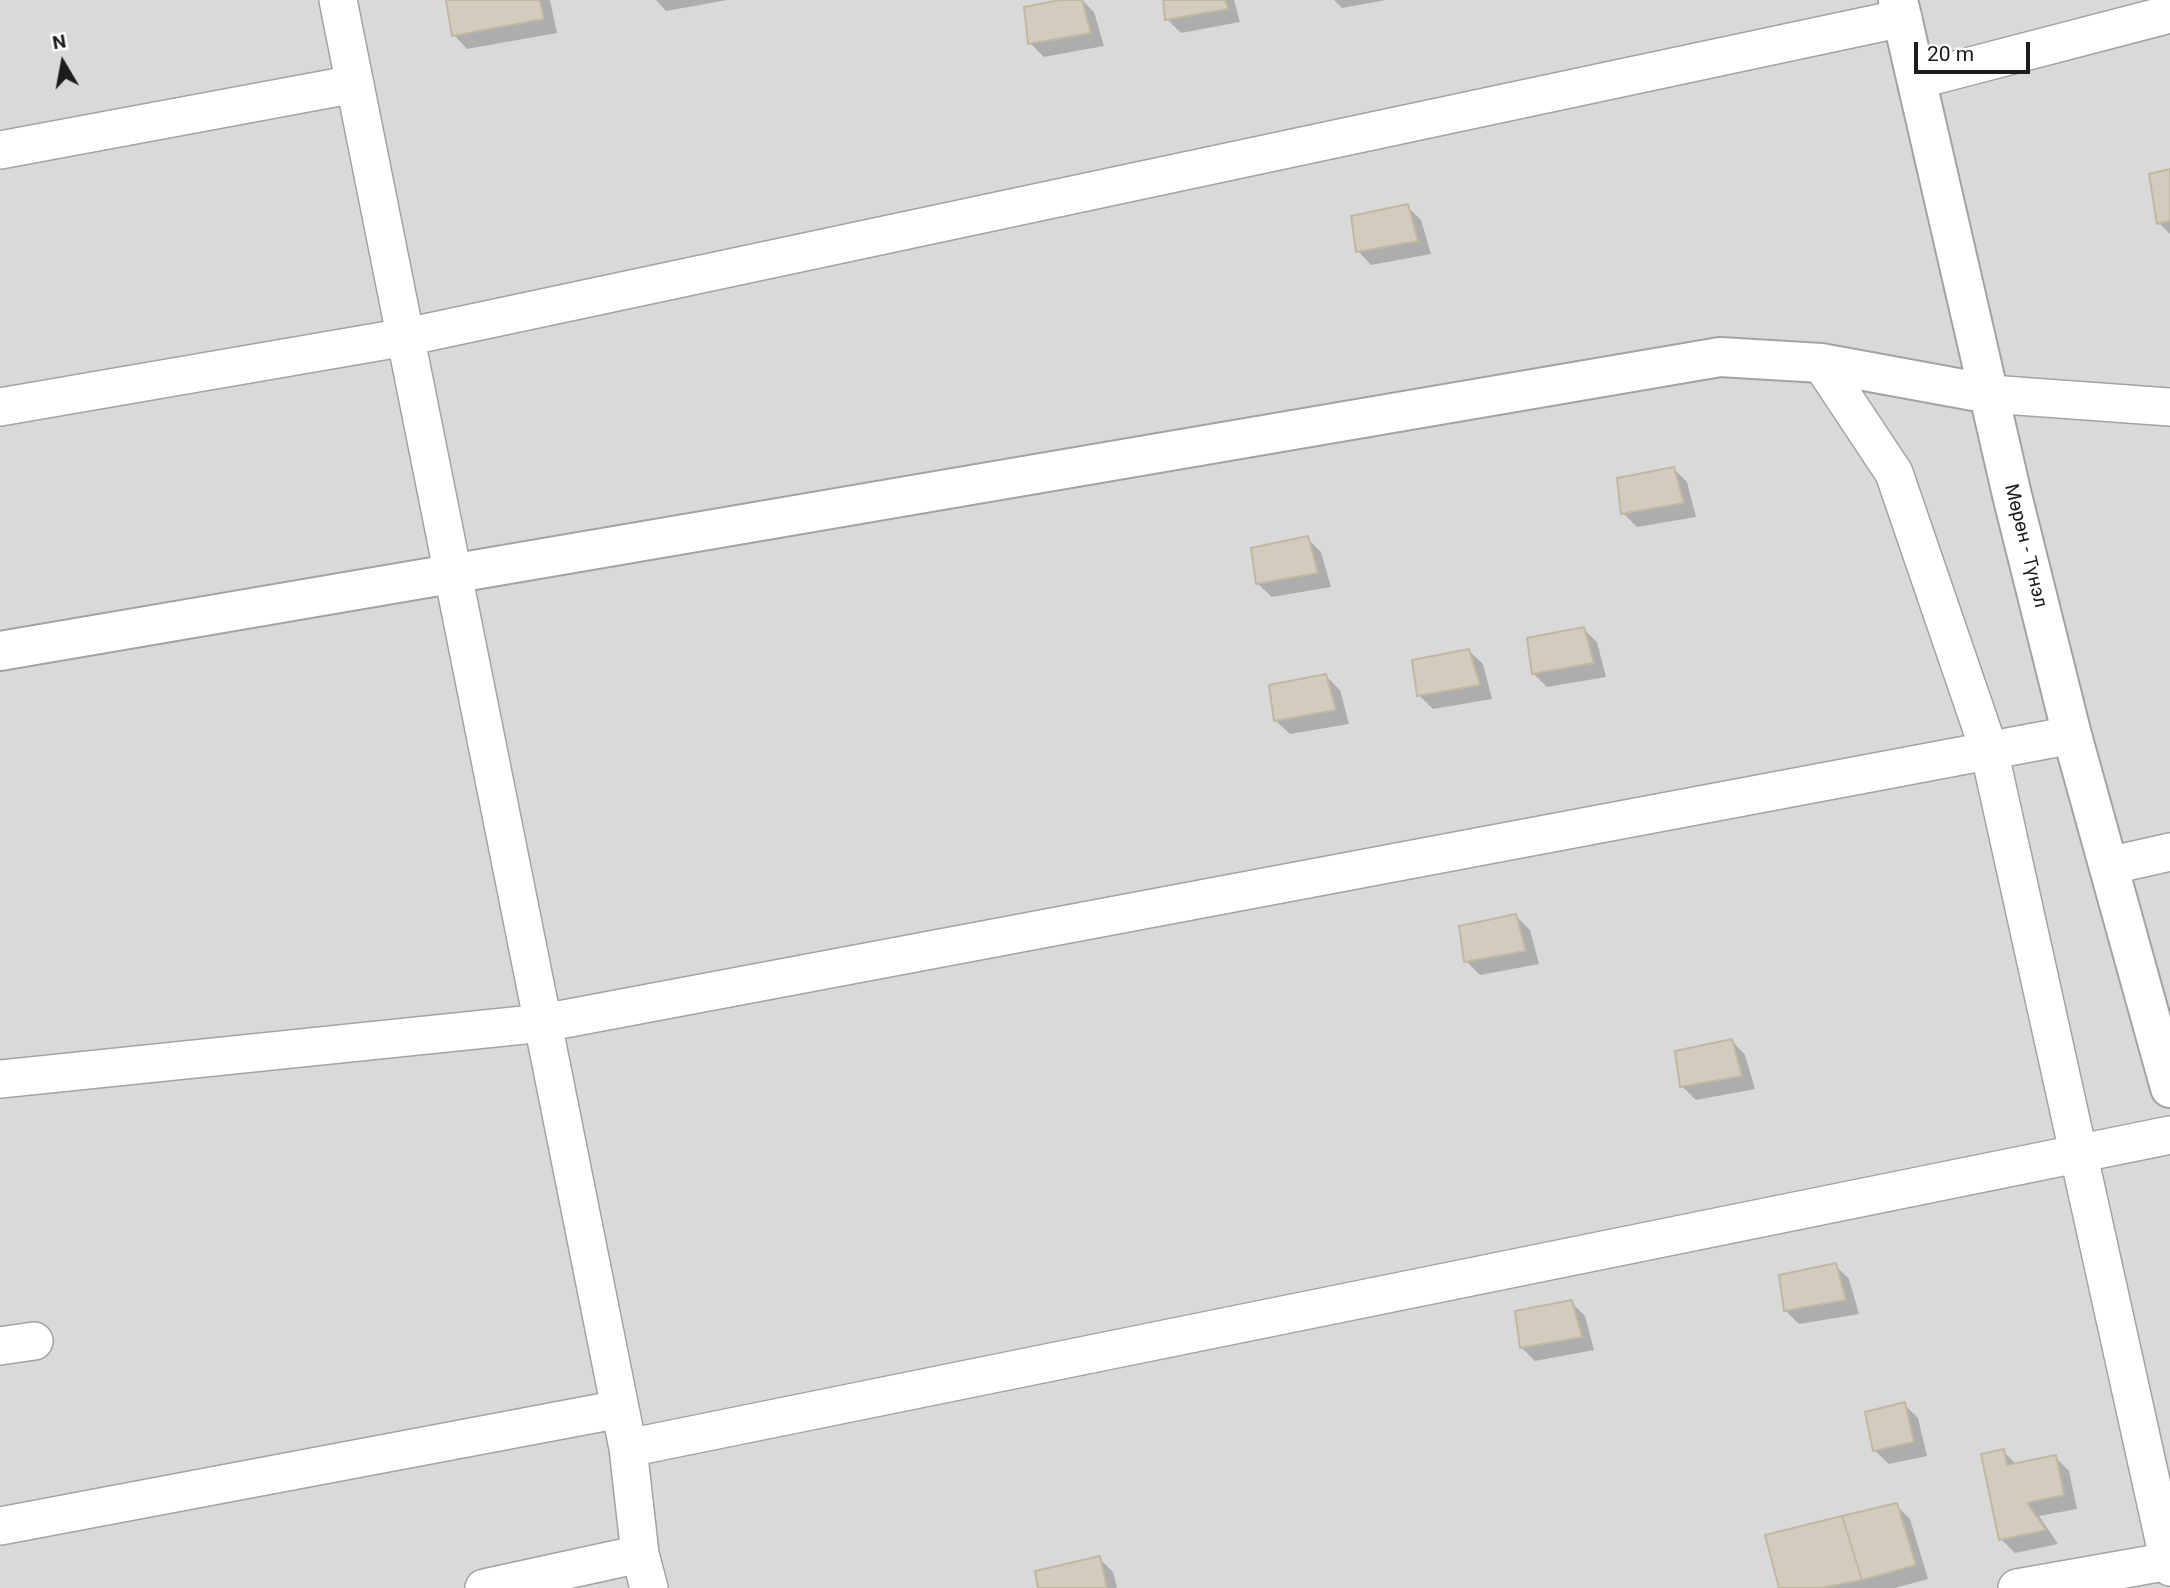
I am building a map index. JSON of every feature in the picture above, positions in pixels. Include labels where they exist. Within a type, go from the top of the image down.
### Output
[{"type":"street","points":[[338,0],[628,1448],[645,1571],[484,1588]]},
{"type":"street","points":[[0,407],[405,337],[1900,9]]},
{"type":"street","name":"Мөрөн - Түнэл","points":[[1900,9],[2072,735],[2170,1088]]},
{"type":"street","points":[[1917,80],[2170,14]]},
{"type":"street","points":[[0,150],[355,84]]},
{"type":"street","points":[[0,651],[1720,357],[1821,363],[1990,394],[2170,407]]},
{"type":"street","points":[[1821,363],[1894,473],[1989,750],[2169,1563],[2018,1588]]},
{"type":"street","points":[[0,1079],[543,1023],[2072,735]]},
{"type":"street","points":[[2108,866],[2170,852]]},
{"type":"street","points":[[628,1448],[2170,1135]]},
{"type":"street","points":[[0,1526],[620,1409]]},
{"type":"shaded area","points":[[0,0],[2170,0],[2170,1588],[0,1588]]},
{"type":"building","points":[[446,0],[540,0],[544,19],[452,36]]},
{"type":"building","points":[[1060,0],[1082,0],[1091,33],[1028,44],[1024,7]]},
{"type":"building","points":[[1163,0],[1225,0],[1228,9],[1165,20]]},
{"type":"building","points":[[2170,169],[2170,221],[2157,224],[2149,174]]},
{"type":"building","points":[[1408,204],[1418,241],[1356,252],[1351,216]]},
{"type":"building","points":[[1674,467],[1684,503],[1621,514],[1617,478]]},
{"type":"building","points":[[1308,536],[1318,573],[1256,584],[1251,548]]},
{"type":"building","points":[[1584,627],[1594,663],[1532,674],[1527,638]]},
{"type":"building","points":[[1469,649],[1480,685],[1417,696],[1412,660]]},
{"type":"building","points":[[1326,674],[1336,710],[1274,721],[1269,685]]},
{"type":"building","points":[[1516,914],[1526,951],[1464,962],[1459,926]]},
{"type":"building","points":[[1732,1039],[1742,1076],[1680,1087],[1675,1051]]},
{"type":"building","points":[[1836,1263],[1846,1300],[1784,1311],[1779,1275]]},
{"type":"building","points":[[1572,1300],[1582,1337],[1520,1348],[1515,1311]]},
{"type":"building","points":[[1905,1402],[1914,1442],[1873,1451],[1865,1412]]},
{"type":"building","points":[[2004,1449],[2007,1465],[2056,1455],[2064,1495],[2027,1503],[2046,1530],[1999,1540],[1981,1454]]},
{"type":"building","points":[[1897,1503],[1916,1565],[1862,1580],[1842,1516]]},
{"type":"building","points":[[1842,1516],[1862,1580],[1821,1588],[1779,1588],[1765,1535]]},
{"type":"building","points":[[1100,1556],[1107,1588],[1038,1588],[1035,1571]]}]
